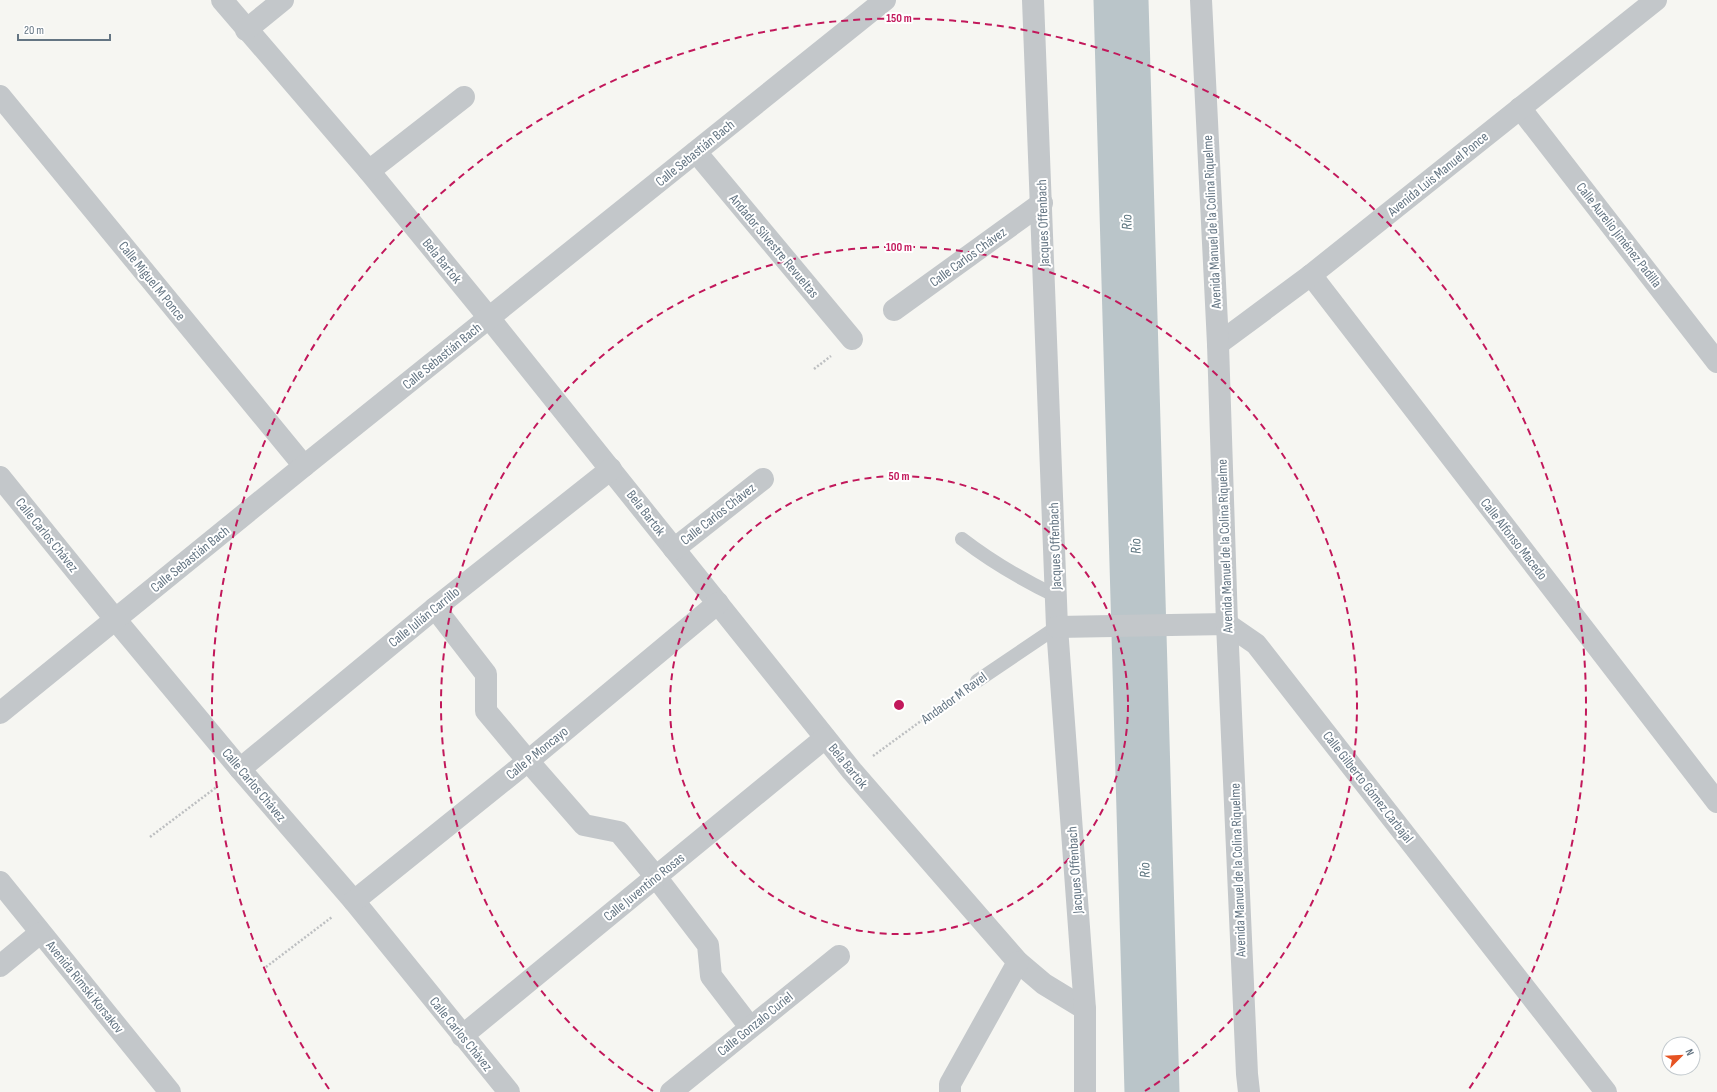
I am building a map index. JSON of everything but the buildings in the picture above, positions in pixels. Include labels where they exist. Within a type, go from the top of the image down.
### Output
[{"type":"street","name":"Bela Bartok","points":[[222,0],[246,30],[369,171],[490,318],[852,771],[1018,962],[1044,984],[1085,1009]]},
{"type":"street","points":[[246,30],[283,0]]},
{"type":"street","name":"Calle Sebastián Bach","points":[[0,713],[304,466],[885,0]]},
{"type":"street","name":"Jacques Offenbach","points":[[1033,0],[1042,203],[1057,627],[1085,1009],[1085,1092]]},
{"type":"street","name":"Avenida Manuel de la Colina Riquelme","points":[[1201,0],[1218,344],[1227,624],[1248,1083]]},
{"type":"street","name":"Avenida Luis Manuel Ponce","points":[[1218,344],[1311,276],[1656,0]]},
{"type":"street","name":"Calle Miguel M Ponce","points":[[0,96],[304,466]]},
{"type":"street","points":[[369,171],[464,97]]},
{"type":"street","name":"Calle Aurelio Jiménez Padilla","points":[[1520,108],[1717,362]]},
{"type":"street","name":"Andador Silvestre Revueltas","points":[[696,152],[852,339]]},
{"type":"street","name":"Calle Carlos Chávez","points":[[894,310],[1042,203]]},
{"type":"street","name":"Calle Alfonso Macedo","points":[[1311,276],[1717,802]]},
{"type":"street","name":"Calle Julián Carrillo","points":[[240,769],[435,608],[611,469]]},
{"type":"street","name":"Calle Carlos Chávez","points":[[0,477],[115,619],[240,769],[354,901],[462,1036],[509,1092]]},
{"type":"street","name":"Calle Carlos Chávez","points":[[674,549],[763,479]]},
{"type":"street","name":"Calle P Moncayo","points":[[354,901],[528,761],[718,603]]},
{"type":"street","points":[[435,608],[486,674],[486,711],[584,825],[619,832],[656,877],[708,945],[711,976],[750,1028]]},
{"type":"street","points":[[1057,627],[1227,624]]},
{"type":"street","name":"Calle Gilberto Gómez Carbajal","points":[[1227,624],[1256,644],[1606,1092]]},
{"type":"street","name":"Calle Juventino Rosas","points":[[462,1036],[825,738]]},
{"type":"street","name":"Avenida Rimski Korsakov","points":[[0,882],[170,1092]]},
{"type":"street","points":[[0,966],[40,933]]},
{"type":"street","name":"Calle Gonzalo Curiel","points":[[671,1092],[839,956]]},
{"type":"street","points":[[946,1089],[1018,962]]},
{"type":"street","points":[[1248,1083],[1259,1092]]},
{"type":"lane","points":[[962,539],[988,560],[1023,580],[1056,596]]},
{"type":"lane","name":"Andador M Ravel","points":[[977,681],[1057,627]]},
{"type":"path","name":"Andador M Ravel","points":[[852,771],[977,681]]},
{"type":"path","points":[[150,838],[240,769]]},
{"type":"path","points":[[266,967],[354,901]]},
{"type":"waterway","name":"Río","points":[[1121,0],[1152,1092]]}]
